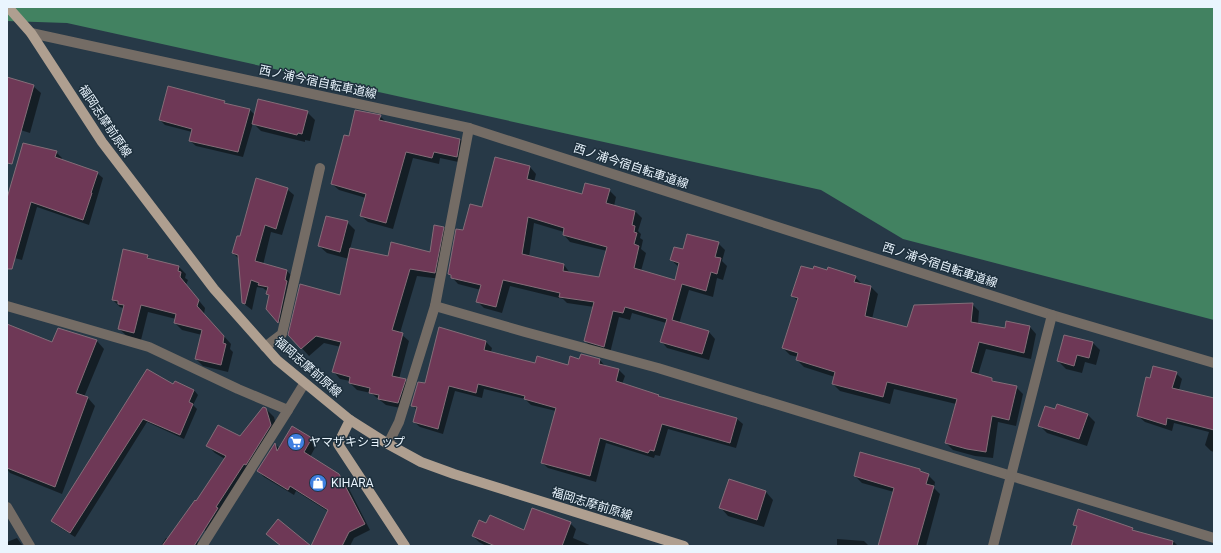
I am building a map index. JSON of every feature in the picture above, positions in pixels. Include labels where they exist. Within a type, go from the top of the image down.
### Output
[{"type":"main road","name":"福岡志摩前原線","points":[[8,7],[31,32],[102,142],[214,290],[277,360],[304,384],[350,420],[388,444],[421,462],[454,474],[684,546]]},
{"type":"main road","points":[[350,420],[338,444],[405,546]]},
{"type":"street","name":"西ノ浦今宿自転車道線","points":[[31,32],[469,128],[1052,314],[1214,363]]},
{"type":"street","points":[[388,444],[399,422],[435,306],[469,128]]},
{"type":"street","points":[[265,347],[282,334],[320,168]]},
{"type":"street","points":[[7,306],[149,347],[238,389],[288,410]]},
{"type":"street","points":[[435,306],[658,368],[1214,538]]},
{"type":"street","points":[[993,546],[1052,314]]},
{"type":"street","points":[[202,546],[304,384]]},
{"type":"street","points":[[7,507],[30,546]]},
{"type":"green space","points":[[7,7],[1214,7],[1214,320],[903,239],[821,190],[67,23],[7,21]]},
{"type":"building","points":[[7,77],[34,85],[12,164],[7,163]]},
{"type":"building","points":[[168,86],[225,101],[224,103],[250,109],[238,152],[189,141],[192,129],[159,120]]},
{"type":"building","points":[[258,99],[308,111],[302,134],[298,133],[297,135],[252,124]]},
{"type":"building","points":[[355,110],[381,115],[379,120],[460,139],[457,157],[434,152],[432,158],[406,152],[386,223],[360,216],[366,194],[331,184],[344,135],[349,136]]},
{"type":"building","points":[[23,143],[57,151],[55,157],[98,172],[83,220],[31,202],[12,269],[7,269],[7,198]]},
{"type":"building","points":[[495,157],[530,166],[527,179],[582,194],[585,183],[610,189],[606,203],[635,211],[632,225],[635,226],[634,232],[637,233],[634,244],[639,246],[634,268],[675,280],[679,263],[670,260],[674,247],[683,249],[687,234],[719,242],[715,257],[721,258],[717,274],[711,272],[706,291],[682,284],[672,320],[709,331],[702,354],[660,342],[667,319],[625,307],[623,313],[613,311],[604,347],[584,341],[594,302],[559,297],[560,293],[503,280],[496,307],[476,302],[481,285],[451,278],[451,275],[448,274],[456,229],[463,230],[470,204],[482,207]],"holes":[[[528,217],[564,228],[563,235],[607,247],[599,277],[563,271],[564,264],[522,254]]]},
{"type":"building","points":[[256,178],[288,188],[276,229],[265,225],[255,261],[287,270],[285,280],[287,281],[278,323],[266,309],[269,295],[266,294],[268,287],[258,285],[259,283],[251,280],[245,304],[242,303],[238,255],[232,253],[237,236],[240,236]]},
{"type":"building","points":[[326,216],[348,221],[340,252],[318,246]]},
{"type":"building","points":[[434,225],[444,227],[435,273],[410,269],[392,330],[403,333],[392,376],[406,379],[398,403],[378,399],[379,395],[369,393],[370,388],[349,383],[350,377],[332,372],[341,342],[316,336],[301,349],[288,335],[300,284],[340,295],[350,248],[388,256],[391,242],[430,252]]},
{"type":"building","points":[[123,249],[148,255],[147,258],[179,266],[178,271],[181,272],[180,277],[199,300],[197,306],[224,336],[223,343],[226,344],[221,365],[195,359],[202,330],[174,323],[176,314],[141,305],[134,333],[118,329],[124,305],[118,304],[118,301],[112,300]]},
{"type":"building","points":[[801,266],[813,269],[814,266],[827,270],[828,267],[856,276],[854,282],[871,286],[865,316],[907,327],[914,305],[973,303],[971,322],[1005,328],[1006,321],[1030,326],[1024,353],[979,342],[971,372],[992,378],[992,381],[1017,386],[1009,420],[992,416],[986,452],[945,443],[957,399],[887,382],[883,397],[832,384],[835,372],[796,360],[798,353],[782,348],[798,298],[791,296]]},
{"type":"building","points":[[7,324],[52,342],[58,328],[97,340],[76,393],[88,397],[55,487],[7,468]]},
{"type":"building","points":[[439,327],[486,341],[484,350],[535,363],[537,356],[568,365],[570,356],[579,359],[581,354],[600,359],[599,364],[619,369],[616,381],[659,395],[658,396],[737,418],[730,443],[662,424],[654,451],[650,450],[648,453],[600,438],[590,476],[541,463],[556,408],[524,399],[525,396],[478,384],[476,393],[449,386],[438,429],[413,422],[417,407],[411,406],[418,382],[425,383]]},
{"type":"building","points":[[1064,335],[1093,342],[1089,358],[1077,355],[1074,366],[1057,361]]},
{"type":"building","points":[[1153,366],[1177,372],[1172,388],[1214,398],[1214,430],[1167,418],[1166,425],[1137,416],[1146,377],[1150,378]]},
{"type":"building","points":[[147,369],[173,384],[175,381],[194,390],[189,402],[193,404],[180,435],[143,419],[70,533],[51,521]]},
{"type":"building","points":[[1057,404],[1088,414],[1079,439],[1038,426],[1045,406],[1055,409]]},
{"type":"building","points":[[263,407],[266,408],[271,425],[246,465],[244,464],[216,507],[218,508],[194,546],[162,546],[195,500],[196,501],[226,456],[206,446],[218,425],[240,436]]},
{"type":"building","points":[[292,426],[312,438],[304,452],[339,474],[365,524],[349,532],[342,546],[311,546],[328,510],[290,486],[288,490],[257,471],[275,443],[277,451]]},
{"type":"building","points":[[860,452],[920,469],[920,471],[929,474],[926,484],[934,486],[917,546],[878,546],[894,488],[854,476]]},
{"type":"building","points":[[729,479],[766,491],[757,520],[719,508]]},
{"type":"building","points":[[532,508],[571,522],[562,546],[495,546],[472,536],[479,520],[486,523],[490,515],[524,530]]},
{"type":"building","points":[[1078,509],[1133,528],[1132,530],[1173,541],[1172,546],[1071,546],[1077,526],[1073,525]]},
{"type":"building","points":[[278,519],[311,546],[281,546],[266,534]]},
{"type":"place","name":"ヤマザキショップ","points":[[296,442]]},
{"type":"place","name":"KIHARA","points":[[318,483]]}]
